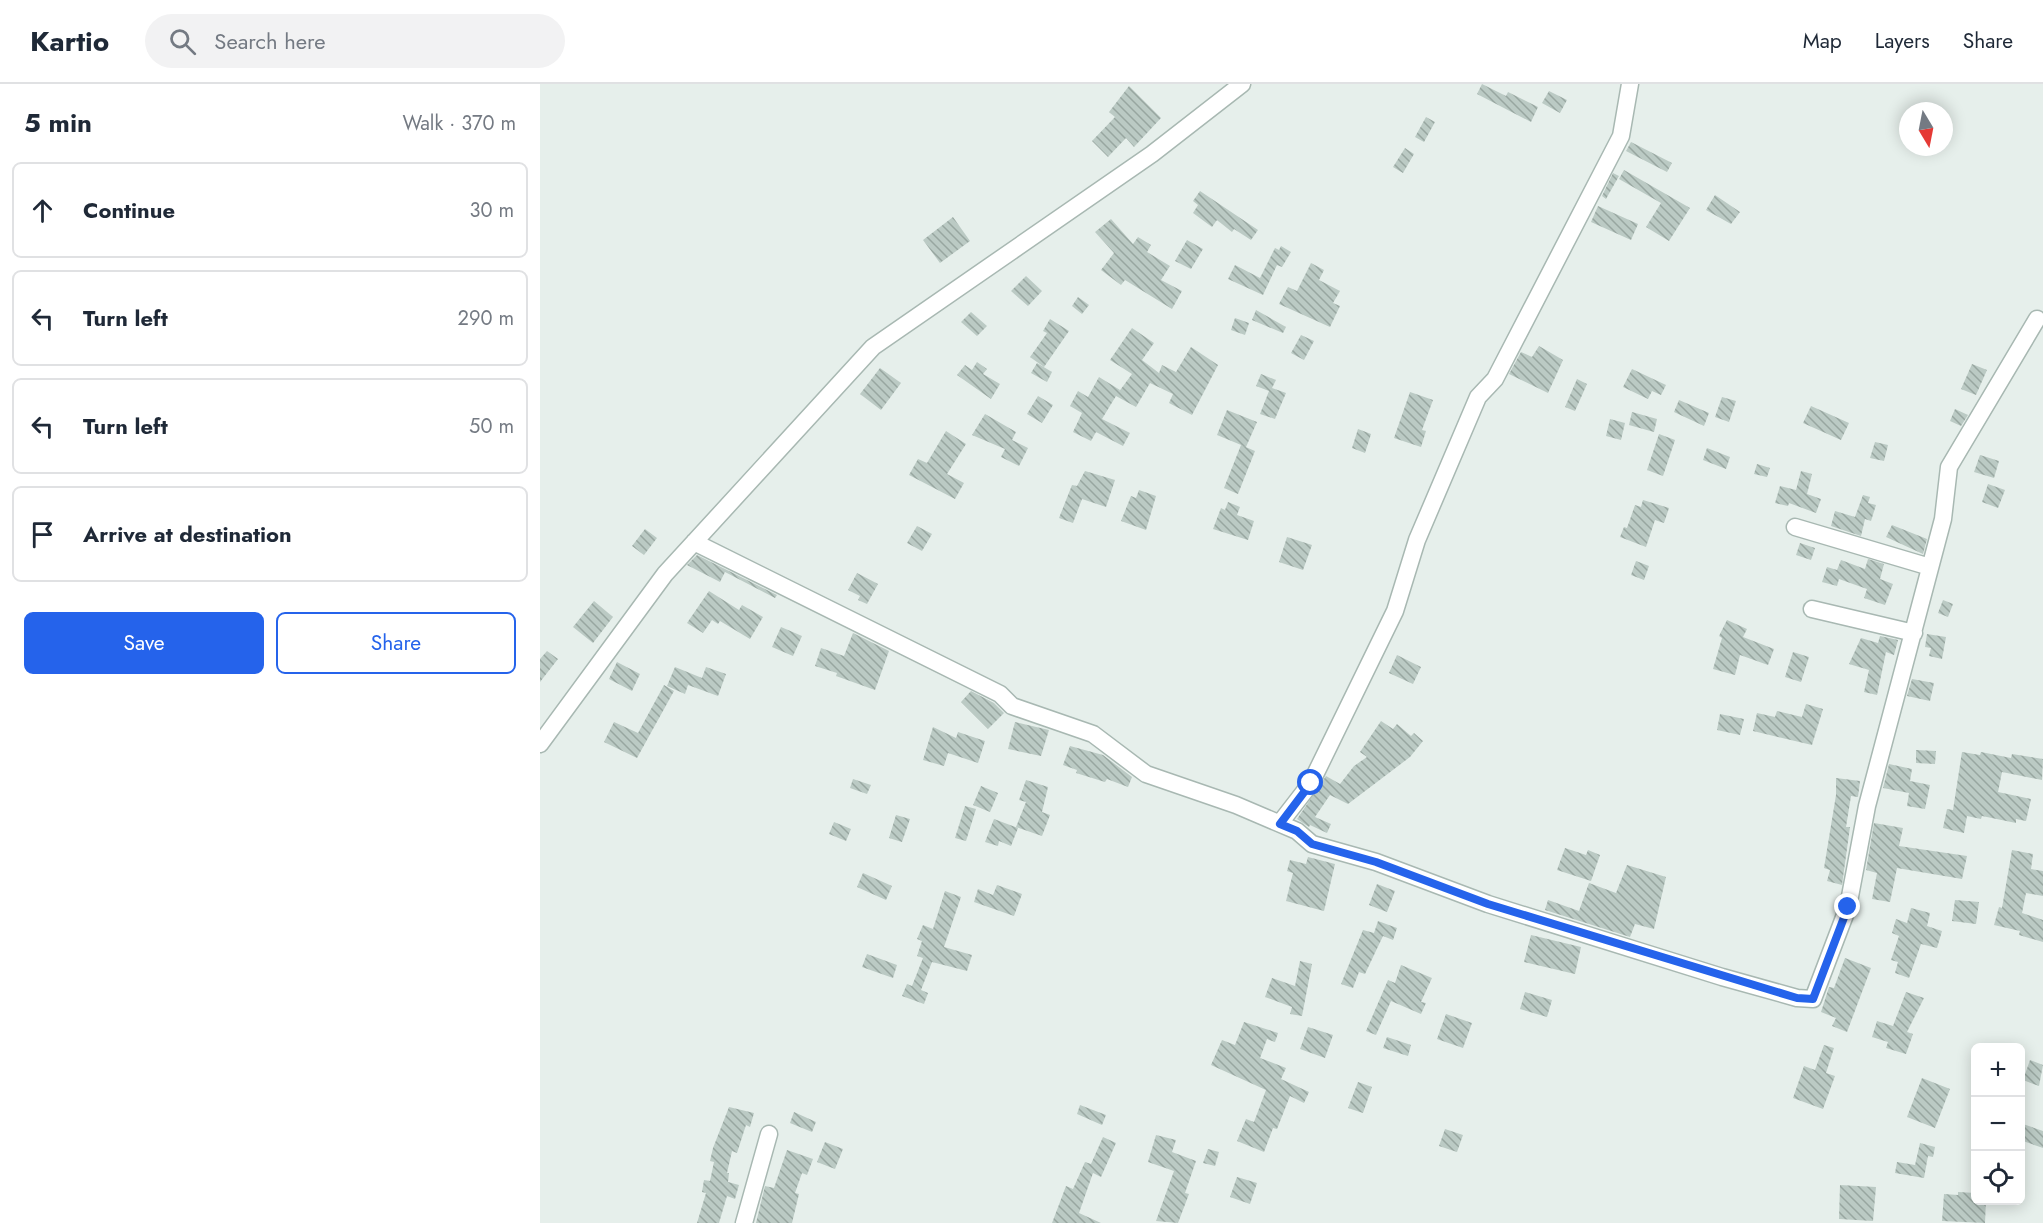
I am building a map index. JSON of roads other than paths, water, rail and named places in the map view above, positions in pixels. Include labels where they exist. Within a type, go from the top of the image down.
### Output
[{"type":"street","points":[[540,744],[665,574],[873,347],[1152,154],[1242,84]]},
{"type":"street","points":[[1280,824],[1311,783],[1395,611],[1417,540],[1478,397],[1495,379],[1621,136],[1630,84]]},
{"type":"street","points":[[694,542],[999,694],[1012,706],[1092,734],[1146,774],[1236,805],[1297,831],[1312,844],[1376,862],[1488,904],[1722,977],[1797,998],[1813,999],[1848,907],[1867,806],[1942,519],[1949,467],[2037,319]]},
{"type":"street","points":[[1795,527],[1930,567]]},
{"type":"street","points":[[1812,609],[1914,633]]},
{"type":"street","points":[[744,1223],[770,1134]]}]
